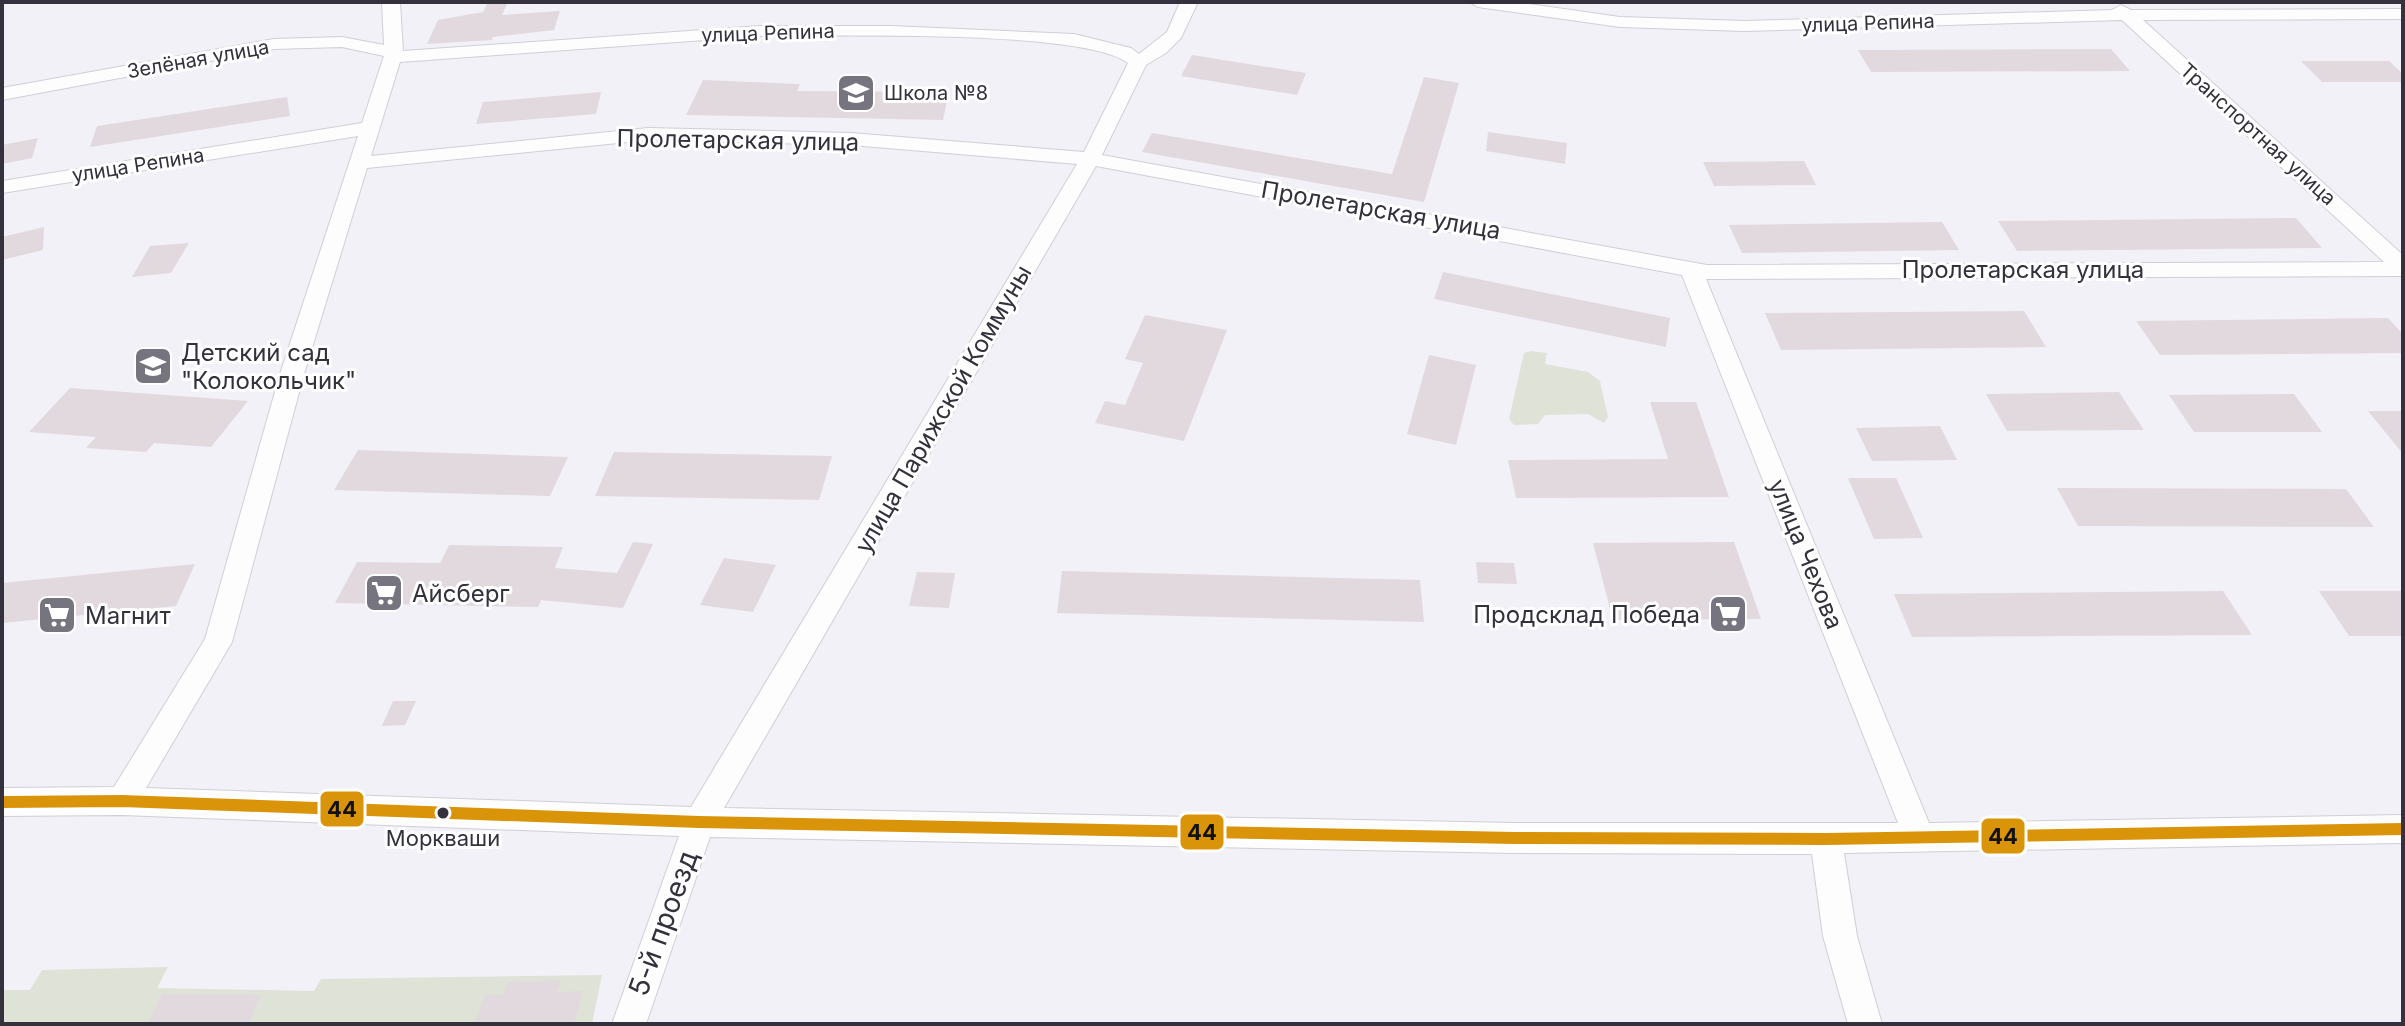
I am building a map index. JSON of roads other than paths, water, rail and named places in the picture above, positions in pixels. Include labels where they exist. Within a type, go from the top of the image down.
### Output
[{"type":"street","points":[[122,801],[218,642],[292,374],[393,54],[391,2]]},
{"type":"street","points":[[1138,62],[1160,49],[1175,34],[1189,2]]},
{"type":"street","name":"улица Репина","points":[[1478,2],[1620,22],[1745,26],[2120,9],[2403,14]]},
{"type":"street","name":"Транспортная улица","points":[[2120,9],[2403,268]]},
{"type":"street","name":"улица Репина","points":[[393,54],[760,31],[891,31],[1074,39],[1125,52],[1138,62]]},
{"type":"street","name":"Зелёная улица","points":[[2,94],[274,44],[342,42],[393,54]]},
{"type":"street","name":"улица Парижской Коммуны","points":[[699,822],[1090,159],[1122,101],[1138,62]]},
{"type":"street","name":"улица Репина","points":[[2,187],[368,128]]},
{"type":"street","name":"Пролетарская улица","points":[[359,163],[648,134],[851,139],[1090,159],[1577,246],[1692,271],[2403,268]]},
{"type":"street","name":"улица Чехова","points":[[1692,271],[1919,837]]},
{"type":"street","points":[[2,802],[122,801],[699,822],[1515,838],[1826,839],[2403,829]]},
{"type":"street","name":"5-й проезд","points":[[629,1024],[699,822]]},
{"type":"street","points":[[1826,839],[1840,936],[1865,1024]]},
{"type":"place","name":"Школа №8","points":[[856,93]]},
{"type":"place","name":"Детский сад \"Колокольчик\"","points":[[153,366]]},
{"type":"place","name":"Айсберг","points":[[384,593]]},
{"type":"place","name":"Продсклад Победа","points":[[1728,614]]},
{"type":"place","name":"Магнит","points":[[57,615]]},
{"type":"place","name":"Моркваши","points":[[443,813]]}]
